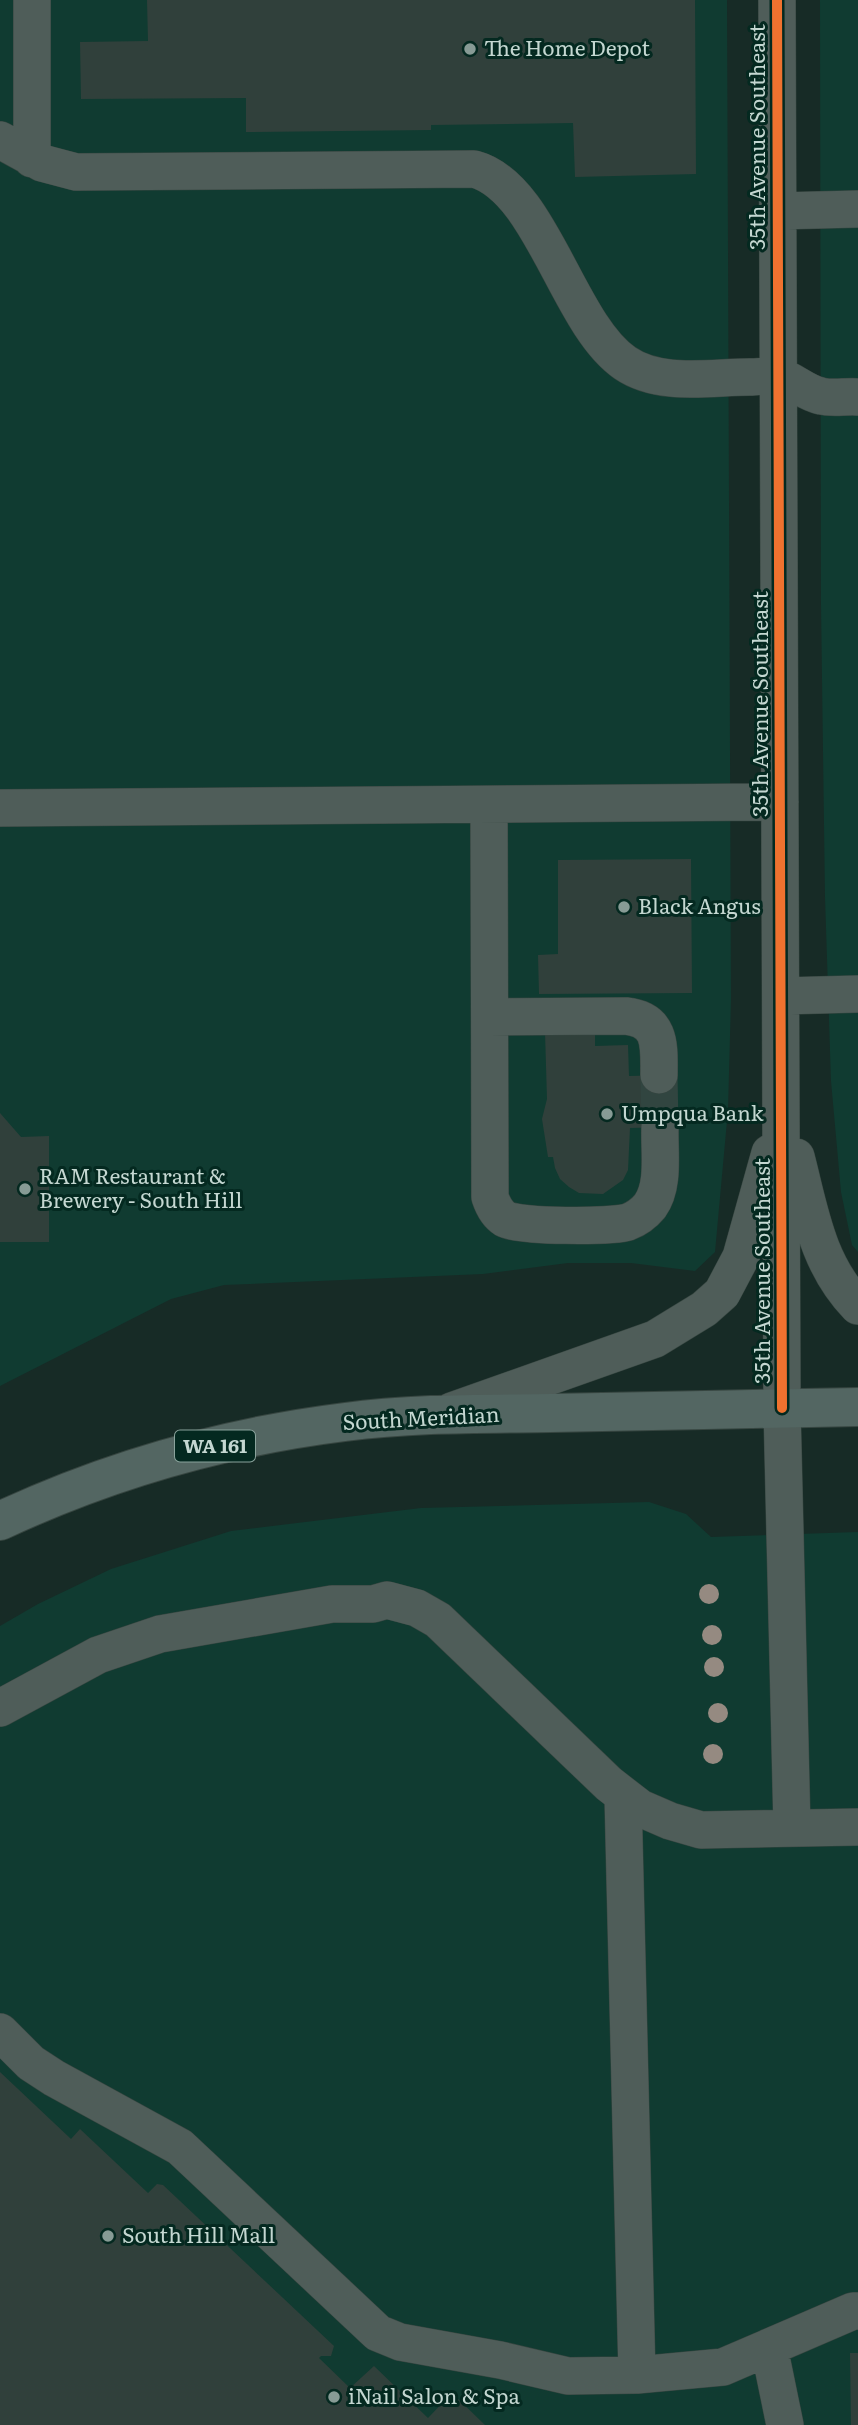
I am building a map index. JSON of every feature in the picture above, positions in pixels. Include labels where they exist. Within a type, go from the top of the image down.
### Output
[{"type":"main road","name":"South Meridian","points":[[0,1521],[59,1495],[117,1474],[226,1443],[347,1422],[441,1415],[858,1407]]},
{"type":"street","points":[[32,0],[32,159]]},
{"type":"street","name":"35th Avenue Southeast","points":[[776,0],[783,1105],[782,1408],[792,1828]]},
{"type":"street","points":[[0,140],[32,159],[76,172],[474,169],[488,172],[515,197],[594,328],[615,356],[627,365],[642,373],[673,378],[779,376],[820,396],[858,397]]},
{"type":"street","points":[[778,211],[858,209]]},
{"type":"street","points":[[0,808],[780,802]]},
{"type":"street","points":[[489,804],[490,1198],[498,1213],[514,1222],[611,1225],[628,1222],[645,1211],[657,1193],[660,1182],[660,1127]]},
{"type":"street","points":[[781,996],[858,994]]},
{"type":"street","points":[[490,1017],[626,1016],[641,1019],[653,1029],[659,1042],[659,1075]]},
{"type":"street","points":[[783,1105],[825,1261],[840,1287],[858,1306]]},
{"type":"street","points":[[441,1415],[655,1339],[704,1309],[722,1293],[741,1257],[783,1105]]},
{"type":"street","points":[[0,1708],[98,1655],[160,1634],[332,1604],[373,1604],[387,1600],[417,1608],[438,1620],[623,1796],[640,1808],[701,1830],[858,1827]]},
{"type":"street","points":[[623,1796],[637,2375]]},
{"type":"street","points":[[0,2032],[31,2063],[54,2078],[180,2147],[379,2333],[400,2342],[500,2360],[568,2376],[637,2375],[723,2367],[858,2311]]},
{"type":"street","points":[[769,2347],[785,2425]]},
{"type":"shaded area","points":[[0,0],[727,0],[731,999],[728,1110],[715,1252],[695,1271],[631,1263],[568,1263],[483,1274],[224,1285],[171,1299],[0,1386]]},
{"type":"shaded area","points":[[820,0],[858,0],[858,1252],[852,1245],[841,1192],[831,1081],[825,897],[821,605]]},
{"type":"shaded area","points":[[649,1502],[686,1514],[711,1537],[858,1532],[858,2425],[0,2425],[0,1626],[38,1604],[111,1569],[231,1531],[421,1508]]},
{"type":"building","name":"The Home Depot","points":[[147,0],[695,0],[696,174],[575,177],[573,123],[431,125],[431,130],[246,132],[246,98],[81,99],[80,42],[148,41]]},
{"type":"building","name":"Black Angus","points":[[691,859],[692,993],[539,994],[538,955],[558,954],[558,860]]},
{"type":"building","name":"Umpqua Bank","points":[[545,1032],[595,1032],[595,1046],[628,1045],[629,1076],[670,1075],[671,1127],[630,1128],[628,1170],[623,1180],[603,1194],[579,1193],[569,1187],[560,1179],[553,1157],[548,1157],[542,1119],[547,1099]]},
{"type":"building","name":"RAM Restaurant & Brewery - South Hill","points":[[0,1113],[21,1137],[49,1136],[49,1242],[0,1242]]},
{"type":"building","name":"South Hill Mall","points":[[0,2072],[71,2139],[80,2129],[148,2193],[157,2184],[163,2185],[334,2346],[331,2356],[319,2358],[350,2388],[374,2366],[428,2418],[452,2393],[485,2425],[0,2425]]},
{"type":"building","points":[[850,2353],[858,2353],[858,2425],[851,2425]]},
{"type":"tunnel","points":[[659,1075],[660,1127]]},
{"type":"cycle path","points":[[777,0],[782,1408]]},
{"type":"place","name":"The Home Depot","points":[[470,49]]},
{"type":"place","name":"Black Angus","points":[[624,907]]},
{"type":"place","name":"Umpqua Bank","points":[[607,1114]]},
{"type":"place","name":"RAM Restaurant & Brewery - South Hill","points":[[25,1189]]},
{"type":"place","name":"South Hill Mall","points":[[108,2236]]},
{"type":"place","name":"iNail Salon & Spa","points":[[334,2397]]}]
